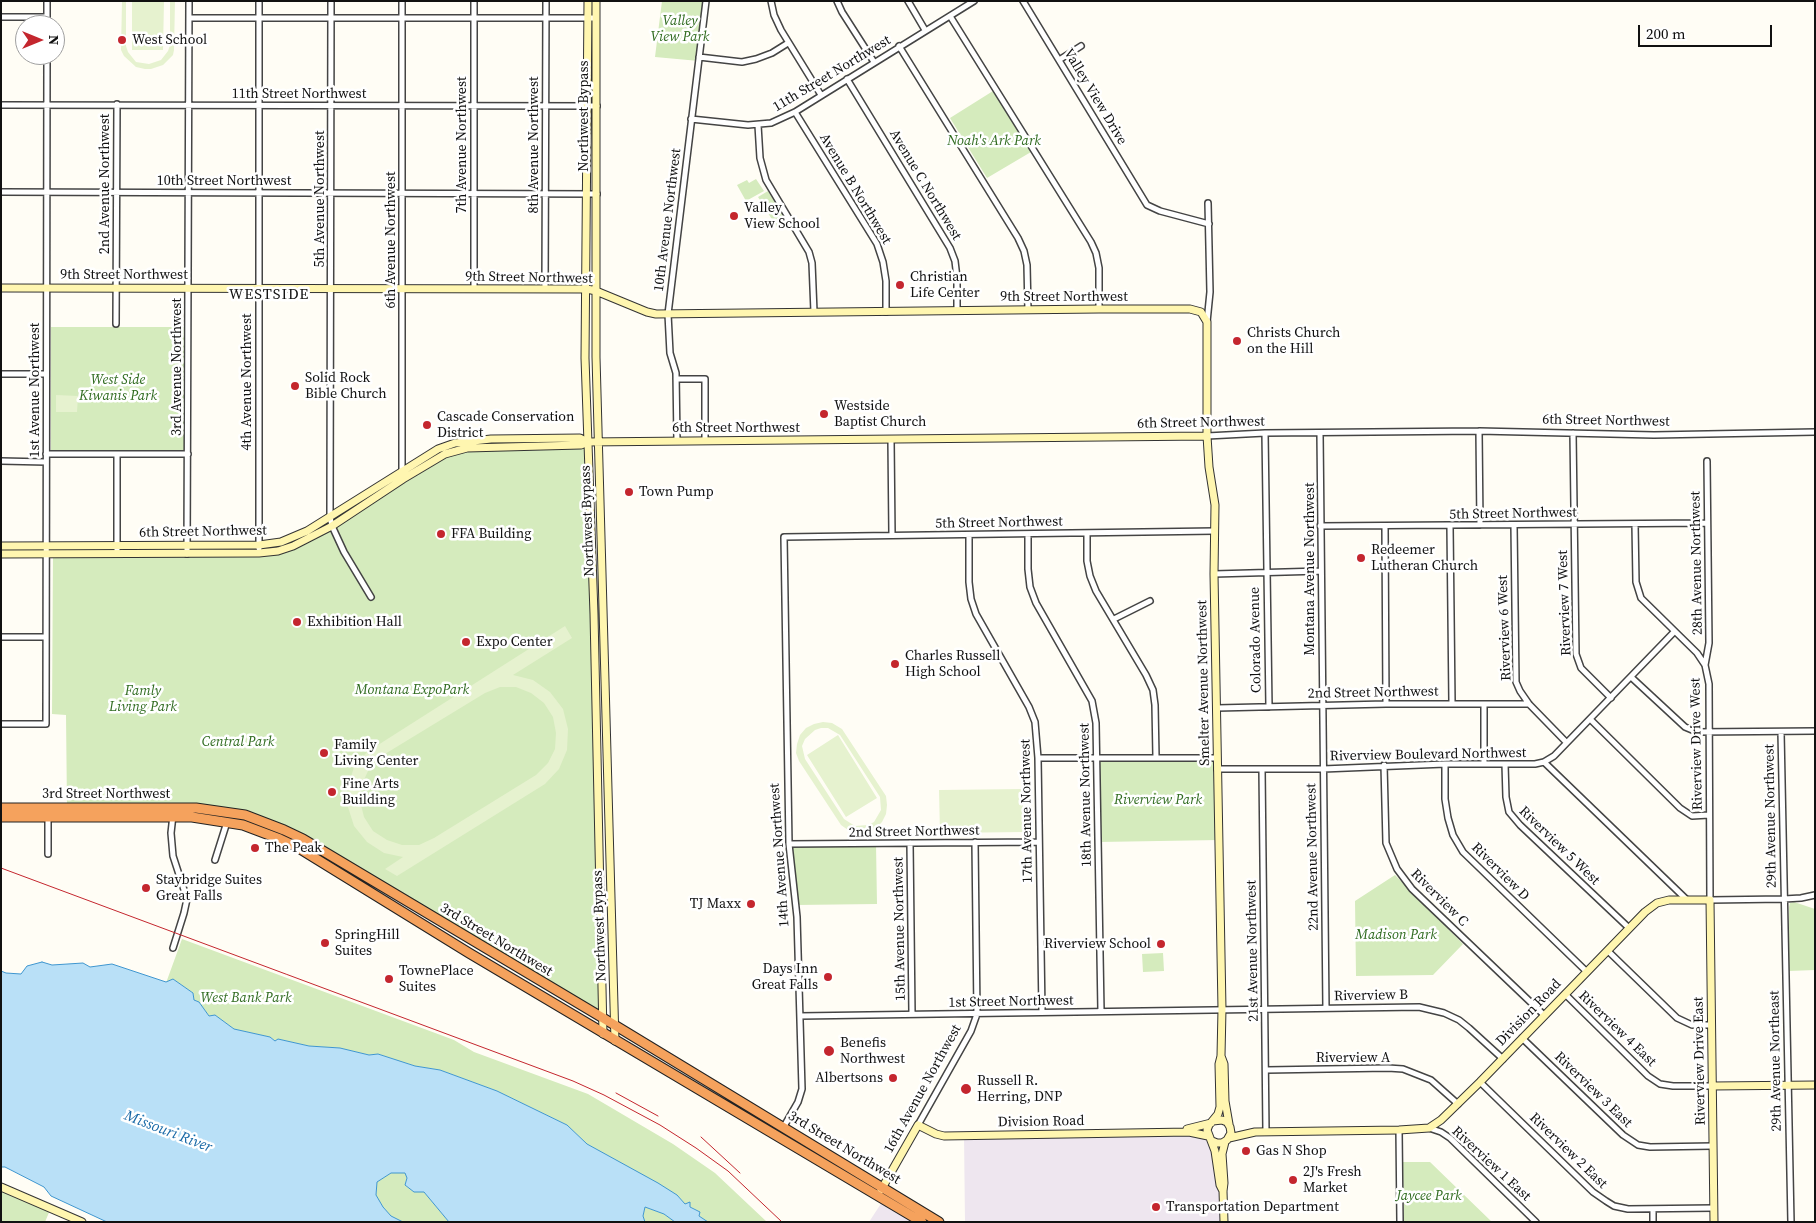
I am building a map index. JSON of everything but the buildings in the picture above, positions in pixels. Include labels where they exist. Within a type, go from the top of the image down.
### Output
[{"type":"highway","name":"3rd Street Northwest","points":[[1,808],[175,807],[230,812],[258,819],[303,839],[603,1018],[781,1132],[880,1191],[940,1222]]},
{"type":"highway","name":"3rd Street Northwest","points":[[1,816],[192,817],[227,822],[262,832],[297,847],[603,1034],[781,1132]]},
{"type":"highway","name":"3rd Street Northwest","points":[[880,1191],[922,1222]]},
{"type":"street","points":[[47,1],[47,15]]},
{"type":"street","name":"3rd Avenue Northwest","points":[[187,554],[189,1]]},
{"type":"street","name":"4th Avenue Northwest","points":[[259,1],[259,553]]},
{"type":"street","name":"5th Avenue Northwest","points":[[331,1],[330,517],[332,526],[348,560],[371,597]]},
{"type":"street","name":"6th Avenue Northwest","points":[[402,1],[402,476]]},
{"type":"street","name":"7th Avenue Northwest","points":[[474,1],[474,288]]},
{"type":"street","name":"8th Avenue Northwest","points":[[545,289],[546,1]]},
{"type":"street","name":"Northwest Bypass","points":[[588,1],[585,358],[594,614],[603,1034]]},
{"type":"street","name":"Northwest Bypass","points":[[596,1],[596,357],[615,1041]]},
{"type":"street","name":"10th Avenue Northwest","points":[[677,441],[676,379],[669,347],[668,314],[706,1]]},
{"type":"street","points":[[771,1],[774,15],[788,43],[822,95]]},
{"type":"street","points":[[837,1],[874,62]]},
{"type":"street","points":[[908,1],[925,30]]},
{"type":"street","name":"11th Street Northwest","points":[[691,119],[758,125],[771,124],[795,112],[974,1]]},
{"type":"street","name":"Valley View Drive","points":[[1023,1],[1147,205],[1163,212],[1208,224]]},
{"type":"street","points":[[950,16],[1091,242],[1096,253],[1099,268],[1099,309]]},
{"type":"street","points":[[1,17],[15,17]]},
{"type":"street","points":[[189,18],[596,18]]},
{"type":"street","points":[[699,57],[728,62],[749,61],[772,53],[788,43]]},
{"type":"street","points":[[899,46],[1018,238],[1024,251],[1027,265],[1028,310]]},
{"type":"street","points":[[1059,60],[1081,46]]},
{"type":"street","name":"1st Avenue Northwest","points":[[1,724],[46,724],[47,65]]},
{"type":"street","name":"Avenue C Northwest","points":[[847,79],[950,248],[955,261],[958,310]]},
{"type":"street","name":"2nd Avenue Northwest","points":[[116,324],[117,104]]},
{"type":"street","name":"11th Street Northwest","points":[[1,105],[597,106]]},
{"type":"street","name":"Avenue B Northwest","points":[[795,112],[877,244],[884,271],[886,312]]},
{"type":"street","points":[[758,125],[760,158],[766,180],[809,252],[812,263],[814,312]]},
{"type":"street","name":"10th Street Northwest","points":[[1,192],[597,194]]},
{"type":"street","points":[[1207,322],[1210,292],[1208,203]]},
{"type":"street","name":"9th Street Northwest","points":[[1,288],[587,289],[647,312],[668,314],[1190,309],[1201,312],[1207,322]]},
{"type":"street","name":"Smelter Avenue Northwest","points":[[1207,322],[1207,436],[1209,467],[1215,505],[1214,574],[1222,1009],[1221,1056],[1219,1064],[1220,1108],[1212,1122]]},
{"type":"street","points":[[1,374],[46,374]]},
{"type":"street","points":[[676,379],[705,379],[705,441]]},
{"type":"street","points":[[1479,431],[1480,525]]},
{"type":"street","name":"6th Street Northwest","points":[[1,554],[46,550],[187,545],[259,545],[281,542],[294,538],[402,476],[445,454],[467,448],[581,445],[587,442],[1207,436],[1265,433],[1479,431],[1654,435],[1815,432]]},
{"type":"street","name":"Colorado Avenue","points":[[1265,433],[1269,707]]},
{"type":"street","name":"Montana Avenue Northwest","points":[[1320,433],[1322,705]]},
{"type":"street","name":"Riverview 7 West","points":[[1573,433],[1576,654],[1581,668],[1611,698]]},
{"type":"street","points":[[891,440],[892,536]]},
{"type":"street","points":[[46,454],[188,454]]},
{"type":"street","points":[[116,549],[117,454]]},
{"type":"street","points":[[1,460],[46,462]]},
{"type":"street","name":"28th Avenue Northwest","points":[[1705,665],[1709,644],[1707,461]]},
{"type":"street","name":"6th Street Northwest","points":[[116,549],[187,554],[259,553],[278,550],[293,546],[332,526],[402,476]]},
{"type":"street","name":"5th Street Northwest","points":[[1320,526],[1707,523]]},
{"type":"street","name":"Riverview Drive West","points":[[1635,524],[1636,582],[1641,598],[1697,653],[1705,665],[1709,684],[1710,900]]},
{"type":"street","name":"Riverview 6 West","points":[[1514,525],[1516,682],[1529,704],[1566,742]]},
{"type":"street","points":[[1384,526],[1386,704]]},
{"type":"street","points":[[1450,526],[1452,703]]},
{"type":"street","name":"5th Street Northwest","points":[[784,537],[1215,531]]},
{"type":"street","points":[[1087,534],[1087,561],[1096,591],[1146,675],[1152,690],[1155,705],[1156,757]]},
{"type":"street","name":"17th Avenue Northwest","points":[[969,535],[969,582],[971,599],[976,614],[1029,707],[1035,722],[1038,758],[1042,1012]]},
{"type":"street","name":"18th Avenue Northwest","points":[[1028,535],[1030,587],[1036,603],[1092,701],[1096,723],[1101,1011]]},
{"type":"street","name":"14th Avenue Northwest","points":[[781,1132],[802,1094],[797,917],[789,844],[784,537]]},
{"type":"street","name":"6th Street Northwest","points":[[1,546],[46,550]]},
{"type":"street","points":[[1214,574],[1321,571]]},
{"type":"street","points":[[1114,619],[1150,600]]},
{"type":"street","name":"Riverview Boulevard Northwest","points":[[1217,769],[1323,769],[1384,765],[1535,764],[1544,762],[1554,756],[1590,720],[1674,632]]},
{"type":"street","points":[[1,637],[46,637]]},
{"type":"street","points":[[1631,677],[1685,727],[1697,732],[1815,731]]},
{"type":"street","name":"2nd Street Northwest","points":[[1216,708],[1452,703],[1529,704]]},
{"type":"street","points":[[1484,704],[1484,764]]},
{"type":"street","name":"22nd Avenue Northwest","points":[[1322,705],[1326,1008]]},
{"type":"street","points":[[1590,720],[1680,808],[1692,816],[1709,815]]},
{"type":"street","name":"29th Avenue Northwest","points":[[1781,732],[1784,899]]},
{"type":"street","points":[[1038,758],[1217,758]]},
{"type":"street","points":[[1544,762],[1686,899]]},
{"type":"street","name":"Riverview D","points":[[1445,764],[1445,799],[1448,818],[1453,835],[1463,852],[1587,972]]},
{"type":"street","name":"Riverview 5 West","points":[[1505,764],[1506,797],[1509,812],[1520,825],[1629,928]]},
{"type":"street","name":"Riverview C","points":[[1384,765],[1386,843],[1396,869],[1412,889],[1544,1015]]},
{"type":"street","name":"21st Avenue Northwest","points":[[1262,769],[1267,1070],[1266,1132]]},
{"type":"street","points":[[173,948],[187,898],[174,864],[171,833],[175,807]]},
{"type":"street","points":[[48,808],[48,854]]},
{"type":"street","points":[[215,860],[230,812]]},
{"type":"street","name":"16th Avenue Northwest","points":[[880,1191],[971,1031],[977,1014],[975,842]]},
{"type":"street","name":"2nd Street Northwest","points":[[789,844],[1039,842]]},
{"type":"street","name":"15th Avenue Northwest","points":[[910,843],[912,1014]]},
{"type":"street","name":"Division Road","points":[[1429,1128],[1437,1124],[1458,1104],[1629,928],[1657,903],[1686,899],[1784,899],[1815,895]]},
{"type":"street","name":"29th Avenue Northeast","points":[[1784,899],[1791,1222]]},
{"type":"street","name":"Riverview Drive East","points":[[1710,900],[1714,1222]]},
{"type":"street","points":[[1608,951],[1677,1018],[1692,1024],[1711,1024]]},
{"type":"street","name":"Riverview 4 East","points":[[1565,994],[1627,1055],[1660,1084],[1712,1086]]},
{"type":"street","name":"Riverview B","points":[[1222,1009],[1419,1006],[1444,1013],[1469,1028],[1503,1059]]},
{"type":"street","name":"1st Street Northwest","points":[[800,1016],[1222,1009]]},
{"type":"street","name":"Riverview 3 East","points":[[1522,1038],[1623,1135],[1638,1145],[1650,1148],[1713,1146]]},
{"type":"street","name":"Smelter Avenue Northwest","points":[[1221,1056],[1224,1064],[1225,1101],[1230,1126]]},
{"type":"street","name":"Riverview A","points":[[1267,1070],[1403,1069],[1432,1080],[1458,1104]]},
{"type":"street","name":"Riverview 2 East","points":[[1480,1082],[1593,1192],[1614,1206],[1628,1209],[1714,1208]]},
{"type":"street","points":[[1712,1086],[1815,1085]]},
{"type":"street","points":[[1223,1191],[1207,1130],[1212,1122],[1222,1120],[1230,1126],[1255,1132],[1429,1128]]},
{"type":"street","name":"Division Road","points":[[1166,1133],[1171,1130],[1194,1128],[1212,1122]]},
{"type":"street","name":"Division Road","points":[[918,1125],[944,1136],[1197,1133],[1210,1138]]},
{"type":"street","points":[[1224,1222],[1222,1154],[1231,1133],[1230,1126]]},
{"type":"street","name":"Riverview 1 East","points":[[1429,1128],[1441,1132],[1450,1138],[1536,1222]]},
{"type":"street","points":[[1399,1130],[1400,1222]]},
{"type":"street","points":[[1210,1138],[1217,1143],[1255,1132]]},
{"type":"street","points":[[1,1187],[82,1222]]},
{"type":"street","points":[[1653,1209],[1653,1222]]},
{"type":"shaded area","points":[[1166,1133],[1208,1136],[1215,1151],[1224,1222],[965,1222],[964,1136]]},
{"type":"shaded area","points":[[884,1199],[922,1222],[869,1222]]},
{"type":"green space","points":[[122,1],[126,1],[126,46],[128,52],[136,62],[149,64],[161,60],[168,51],[170,45],[170,1],[175,1],[174,50],[173,55],[163,65],[151,69],[136,67],[124,56],[121,50]]},
{"type":"green space","points":[[132,1],[164,1],[163,50],[132,50]]},
{"type":"green space","name":"Valley View Park","points":[[662,1],[706,1],[699,61],[655,57]]},
{"type":"green space","name":"Noah's Ark Park","points":[[993,91],[1031,152],[987,178],[950,118]]},
{"type":"green space","points":[[756,179],[764,191],[746,201],[737,185],[747,180],[749,183]]},
{"type":"green space","points":[[768,191],[788,223],[778,229],[758,197]]},
{"type":"green space","name":"West Side Kiwanis Park","points":[[51,327],[185,327],[185,450],[51,450]]},
{"type":"green space","points":[[56,395],[78,396],[77,412],[56,412]]},
{"type":"green space","name":"Montana ExpoPark","points":[[587,442],[603,1018],[303,839],[230,812],[67,808],[66,715],[52,714],[53,554],[261,556],[293,546],[403,479],[457,451]]},
{"type":"green space","points":[[565,626],[572,638],[513,675],[533,680],[550,692],[563,709],[568,729],[567,750],[559,769],[545,784],[397,876],[385,869],[403,857],[384,853],[367,842],[354,826],[348,807],[348,787],[354,767],[367,752]],"holes":[[[500,687],[516,687],[531,693],[544,703],[553,717],[556,733],[555,749],[548,763],[536,775],[434,838],[419,845],[402,845],[387,840],[373,831],[364,817],[360,801],[362,784],[369,769],[380,757],[485,693]]]},
{"type":"green space","points":[[832,723],[842,729],[886,796],[886,814],[882,822],[875,829],[857,833],[841,825],[799,761],[796,753],[800,735],[806,728],[814,724]],"holes":[[[828,728],[840,735],[880,797],[881,810],[874,822],[868,825],[855,826],[844,819],[805,759],[802,746],[805,739],[815,730]]]},
{"type":"green space","points":[[838,735],[877,798],[846,817],[807,755]]},
{"type":"green space","name":"Riverview Park","points":[[1098,757],[1217,758],[1219,840],[1099,842]]},
{"type":"green space","points":[[1023,789],[1023,832],[940,833],[939,790]]},
{"type":"green space","points":[[789,844],[876,844],[877,904],[796,905]]},
{"type":"green space","name":"Madison Park","points":[[1395,875],[1463,944],[1433,975],[1356,976],[1355,901]]},
{"type":"green space","points":[[1794,902],[1815,909],[1815,970],[1789,971],[1789,907],[1790,903]]},
{"type":"green space","name":"West Bank Park","points":[[182,939],[454,1040],[474,1052],[588,1094],[673,1144],[715,1173],[767,1222],[708,1222],[699,1216],[700,1212],[685,1204],[677,1195],[587,1144],[567,1125],[497,1091],[440,1070],[415,1066],[378,1054],[369,1055],[340,1048],[309,1046],[278,1039],[276,1041],[270,1037],[234,1029],[215,1015],[209,1016],[199,1002],[194,1000],[193,993],[173,979],[166,983]]},
{"type":"green space","points":[[1163,953],[1164,971],[1143,972],[1142,954]]},
{"type":"green space","name":"Jaycee Park","points":[[1403,1162],[1430,1162],[1492,1222],[1404,1222]]},
{"type":"green space","points":[[391,1173],[406,1173],[405,1185],[414,1192],[424,1192],[449,1222],[403,1222],[391,1216],[376,1195],[377,1182]]},
{"type":"green space","points":[[1,1190],[50,1210],[45,1222],[1,1222]]},
{"type":"green space","points":[[645,1207],[664,1214],[675,1222],[645,1222],[643,1216]]},
{"type":"water","name":"Missouri River","points":[[42,962],[52,965],[83,963],[90,967],[112,964],[166,982],[173,979],[193,993],[194,1000],[199,1002],[209,1016],[215,1015],[234,1029],[270,1037],[275,1041],[278,1039],[309,1046],[340,1048],[369,1055],[378,1054],[415,1066],[440,1070],[497,1091],[567,1125],[587,1144],[658,1183],[677,1195],[685,1204],[690,1202],[690,1207],[700,1212],[699,1216],[708,1222],[675,1222],[664,1214],[645,1207],[643,1216],[645,1222],[449,1222],[424,1192],[414,1192],[405,1185],[407,1178],[405,1173],[391,1173],[377,1182],[376,1195],[391,1216],[403,1222],[107,1222],[51,1196],[44,1187],[5,1167],[1,1167],[1,971],[21,974],[27,966]]},
{"type":"railway","points":[[1,868],[573,1081],[604,1095],[660,1125],[696,1148],[728,1171],[782,1222]]},
{"type":"railway","points":[[616,1093],[658,1116]]},
{"type":"railway","points":[[701,1137],[740,1173]]},
{"type":"place","name":"West School","points":[[122,40]]},
{"type":"place","name":"Valley View School","points":[[734,216]]},
{"type":"place","name":"Christian Life Center","points":[[900,285]]},
{"type":"place","name":"Christs Church on the Hill","points":[[1237,341]]},
{"type":"place","name":"Solid Rock Bible Church","points":[[295,386]]},
{"type":"place","name":"Westside Baptist Church","points":[[824,414]]},
{"type":"place","name":"Cascade Conservation District","points":[[427,425]]},
{"type":"place","name":"Town Pump","points":[[629,492]]},
{"type":"place","name":"FFA Building","points":[[441,534]]},
{"type":"place","name":"Redeemer Lutheran Church","points":[[1361,558]]},
{"type":"place","name":"Exhibition Hall","points":[[297,622]]},
{"type":"place","name":"Expo Center","points":[[466,642]]},
{"type":"place","name":"Charles Russell High School","points":[[895,664]]},
{"type":"place","name":"Family Living Center","points":[[324,753]]},
{"type":"place","name":"Fine Arts Building","points":[[332,792]]},
{"type":"place","name":"The Peak","points":[[255,848]]},
{"type":"place","name":"Staybridge Suites Great Falls","points":[[146,888]]},
{"type":"place","name":"TJ Maxx","points":[[751,904]]},
{"type":"place","name":"SpringHill Suites","points":[[325,943]]},
{"type":"place","name":"Riverview School","points":[[1161,944]]},
{"type":"place","name":"Days Inn Great Falls","points":[[828,977]]},
{"type":"place","name":"TownePlace Suites","points":[[389,979]]},
{"type":"place","name":"Benefis Northwest","points":[[829,1051]]},
{"type":"place","name":"Albertsons","points":[[893,1078]]},
{"type":"place","name":"Russell R. Herring, DNP","points":[[966,1089]]},
{"type":"place","name":"Gas N Shop","points":[[1246,1151]]},
{"type":"place","name":"2J's Fresh Market","points":[[1293,1180]]},
{"type":"place","name":"Transportation Department","points":[[1156,1207]]},
{"type":"district","name":"WESTSIDE","points":[[269,295]]},
{"type":"park label","name":"Famly Living Park","points":[[143,700]]},
{"type":"park label","name":"Central Park","points":[[238,742]]}]
